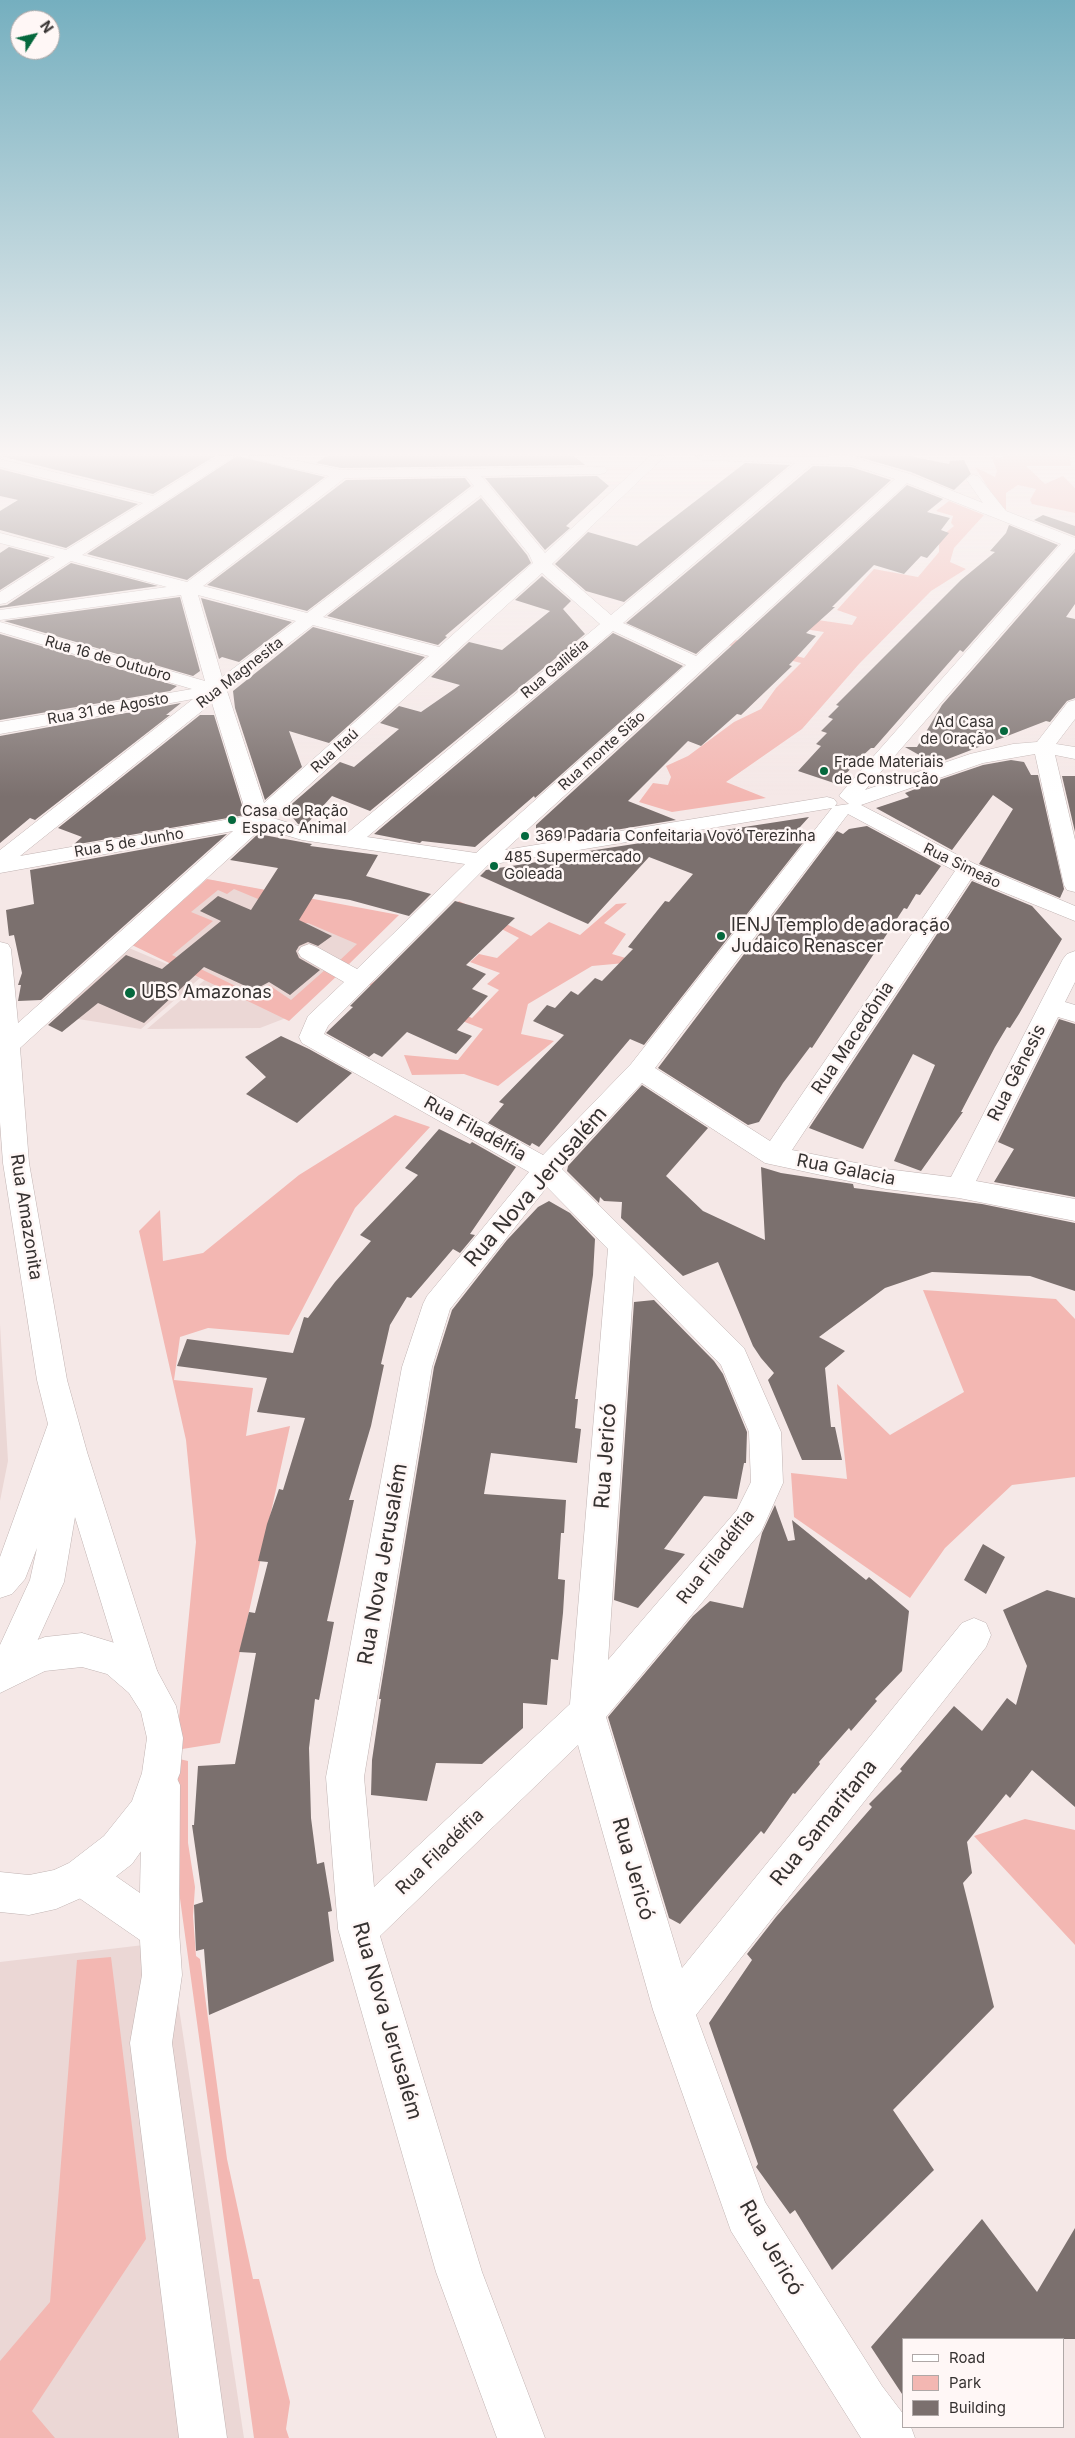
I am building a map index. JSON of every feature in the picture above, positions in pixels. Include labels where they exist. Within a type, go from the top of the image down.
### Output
[{"type":"street","points":[[0,599],[45,570]]},
{"type":"street","points":[[117,570],[310,618],[442,654]]},
{"type":"street","points":[[0,615],[188,589],[214,570]]},
{"type":"street","name":"Rua Magnesita","points":[[0,861],[373,570]]},
{"type":"street","name":"Rua Itaú","points":[[9,1044],[536,570]]},
{"type":"street","points":[[548,570],[609,624],[699,664]]},
{"type":"street","name":"Rua Galiléia","points":[[350,841],[675,570]]},
{"type":"street","name":"Rua monte Sião","points":[[311,1037],[316,1022],[481,860],[803,570]]},
{"type":"street","name":"Rua Nova Jerusalém","points":[[521,2438],[459,2272],[358,1929],[345,1777],[417,1367],[437,1304],[546,1169],[640,1070],[845,804],[1051,570]]},
{"type":"street","points":[[188,589],[217,690],[259,820],[302,834],[481,860],[845,804],[977,758],[1013,750],[1043,747],[1075,753]]},
{"type":"street","name":"Rua 16 de Outubro","points":[[0,627],[217,690]]},
{"type":"street","name":"Rua 31 de Agosto","points":[[0,728],[217,690]]},
{"type":"street","points":[[1043,747],[1075,706]]},
{"type":"street","points":[[1043,747],[1075,886]]},
{"type":"street","name":"Rua Simeão","points":[[845,804],[967,869],[1075,914]]},
{"type":"street","name":"Rua 5 de Junho","points":[[0,866],[259,820]]},
{"type":"street","name":"Rua Macedônia","points":[[774,1156],[967,869]]},
{"type":"street","name":"Rua Amazonita","points":[[0,949],[9,1044],[16,1163],[52,1380],[67,1437],[142,1680],[158,1706],[163,1730],[159,1930],[162,1975],[152,2043],[203,2438]]},
{"type":"street","points":[[309,952],[359,980]]},
{"type":"street","name":"Rua Gênesis","points":[[959,1188],[1075,959]]},
{"type":"street","points":[[1050,1006],[1075,1014]]},
{"type":"street","name":"Rua Filadélfia","points":[[311,1037],[546,1169],[733,1358],[765,1432],[766,1483],[749,1520],[587,1712],[358,1929]]},
{"type":"street","name":"Rua Galacia","points":[[640,1070],[774,1156],[886,1179],[959,1188],[1075,1210]]},
{"type":"street","name":"Rua Jericó","points":[[622,1246],[587,1712],[674,2010],[747,2215],[865,2403],[891,2438]]},
{"type":"street","points":[[0,1582],[13,1568],[67,1437]]},
{"type":"street","name":"Rua Amazonita","points":[[4,1672],[47,1582],[67,1437]]},
{"type":"street","name":"Rua Samaritana","points":[[674,2010],[974,1635]]},
{"type":"street","name":"Rua Amazonita","points":[[4,1672],[45,1654],[82,1650],[116,1659],[142,1680]]},
{"type":"street","name":"Rua Amazonita","points":[[10,1894],[56,1889],[83,1877],[118,1850],[146,1813],[161,1773]]},
{"type":"street","points":[[83,1877],[159,1930]]},
{"type":"shaded area","points":[[212,880],[397,916],[291,1016],[260,1028],[147,1029],[207,978],[135,945]]},
{"type":"shaded area","name":"UBS Amazonas","points":[[129,948],[200,978],[141,1029],[72,1018],[59,1007]]},
{"type":"shaded area","points":[[0,1324],[8,1461],[0,1501]]},
{"type":"shaded area","points":[[169,1942],[244,2438],[0,2438],[0,1962]]},
{"type":"green space","points":[[873,570],[918,577],[924,570],[965,570],[931,591],[859,664],[802,729],[726,782],[766,798],[672,812],[639,802],[653,783],[668,785],[671,777],[666,766],[688,756],[734,722],[761,709],[776,688],[801,663],[728,645],[736,640],[804,658],[824,632],[804,629],[811,619],[852,625],[857,617],[837,610]]},
{"type":"green space","points":[[207,879],[399,915],[347,966],[338,962],[357,944],[308,923],[301,924],[292,920],[299,916],[234,889],[227,894],[218,890],[191,912],[213,921],[172,955],[254,995],[269,985],[291,1000],[326,969],[339,974],[289,1021],[132,945]]},
{"type":"green space","points":[[459,901],[531,936],[549,922],[580,935],[616,904],[627,903],[604,923],[626,934],[612,954],[629,959],[625,963],[592,966],[528,1004],[521,1034],[554,1041],[498,1086],[464,1074],[412,1075],[404,1055],[458,1060],[483,1029],[369,985],[379,978],[472,1018],[499,990],[487,984],[500,973],[470,962],[479,954],[497,958],[519,938],[455,905]]},
{"type":"green space","points":[[395,1115],[430,1127],[355,1208],[289,1335],[208,1328],[180,1337],[174,1380],[253,1388],[246,1436],[290,1426],[220,1743],[176,1750],[196,1542],[186,1440],[139,1231],[160,1210],[163,1261],[203,1253],[299,1175]]},
{"type":"green space","points":[[923,1290],[1056,1299],[1075,1319],[1075,1477],[1012,1485],[945,1548],[910,1598],[794,1517],[791,1473],[847,1479],[837,1384],[890,1435],[964,1392]]},
{"type":"green space","points":[[175,1758],[188,1761],[188,1843],[195,1887],[193,1916],[196,1956],[200,1959],[227,2159],[253,2279],[259,2279],[290,2402],[286,2429],[289,2438],[254,2438],[178,1884]]},
{"type":"green space","points":[[1025,1819],[1075,1830],[1075,1945],[974,1836]]},
{"type":"green space","points":[[111,1957],[146,2239],[32,2411],[55,2438],[0,2438],[0,2361],[50,2302],[77,1960]]},
{"type":"building","points":[[0,570],[32,570],[0,590]]},
{"type":"building","points":[[61,570],[97,570],[158,586],[0,608],[0,606],[7,605]]},
{"type":"building","points":[[148,570],[201,570],[187,580]]},
{"type":"building","points":[[227,570],[361,570],[307,611],[207,585]]},
{"type":"building","points":[[387,570],[523,570],[445,636],[447,637],[438,645],[327,616]]},
{"type":"building","points":[[562,570],[663,570],[624,602],[586,591]]},
{"type":"building","points":[[689,570],[790,570],[696,654],[626,623]]},
{"type":"building","points":[[814,570],[869,570],[832,607],[835,607],[806,633],[816,636],[789,665],[792,666],[741,715],[737,714],[701,746],[688,741],[628,801],[676,820],[536,843],[536,825]]},
{"type":"building","points":[[890,570],[908,570],[904,574]]},
{"type":"building","points":[[973,570],[1036,570],[963,652],[960,650],[874,748],[871,748],[859,759],[837,784],[798,771],[821,746],[816,744],[827,733],[821,731],[833,719],[828,717],[839,706],[836,705]]},
{"type":"building","points":[[1060,570],[1075,570],[1075,604],[1066,617],[1075,619],[1075,698],[1067,701],[1050,722],[1046,721],[935,764],[905,747],[917,747],[942,705]]},
{"type":"building","points":[[542,576],[571,601],[563,609],[585,634],[370,811],[332,796],[305,826],[298,824],[286,809],[340,762],[354,767],[399,729],[380,723],[399,706],[421,712],[460,685],[431,677],[469,642],[502,650],[550,611],[515,600]]},
{"type":"building","points":[[180,597],[200,671],[193,676],[4,621]]},
{"type":"building","points":[[201,598],[292,622],[239,662],[222,657],[219,659]]},
{"type":"building","points":[[313,627],[425,657],[329,743],[289,731],[302,767],[265,800],[235,708],[233,691]]},
{"type":"building","points":[[613,633],[683,666],[535,798],[534,796],[475,847],[422,841],[420,843],[374,834]]},
{"type":"building","points":[[0,634],[177,686],[170,691],[0,720]]},
{"type":"building","points":[[181,703],[166,715],[170,715],[35,820],[30,818],[0,843],[0,736]]},
{"type":"building","points":[[200,715],[214,715],[245,815],[73,845],[82,837],[58,828]]},
{"type":"building","points":[[1011,760],[1024,762],[1031,775],[1038,775],[1064,889],[1060,898],[979,864],[1013,809],[993,795],[952,850],[876,808],[909,797],[905,793],[936,781],[983,765]]},
{"type":"building","points":[[1062,776],[1075,776],[1075,832]]},
{"type":"building","points":[[809,817],[791,837],[813,830],[644,1045],[630,1039],[539,1147],[532,1143],[530,1146],[488,1123],[504,1104],[499,1102],[564,1035],[533,1021],[547,1005],[555,1008],[571,991],[578,995],[595,978],[602,981],[633,949],[628,947],[665,901],[669,902],[693,874],[649,857],[588,924],[480,876],[486,870],[537,862],[537,859]]},
{"type":"building","points":[[867,826],[941,866],[920,895],[916,894],[907,909],[904,908],[812,1048],[810,1047],[783,1083],[759,1122],[748,1125],[658,1068],[837,831],[843,834],[849,829]]},
{"type":"building","points":[[227,834],[41,1000],[18,1001],[21,985],[18,985],[22,973],[14,935],[9,936],[6,910],[34,904],[30,870]]},
{"type":"building","points":[[258,834],[312,844],[310,846],[378,855],[366,876],[431,894],[409,916],[350,900],[315,894],[299,920],[332,936],[318,946],[308,942],[299,946],[296,951],[299,958],[320,970],[290,995],[269,982],[254,990],[204,967],[144,1023],[98,1003],[62,1032],[48,1025],[126,955],[162,969],[221,921],[200,911],[218,896],[251,910],[278,868],[230,860]]},
{"type":"building","points":[[972,881],[1032,906],[1062,939],[1019,1014],[1010,1028],[1007,1027],[995,1047],[961,1112],[963,1112],[921,1171],[894,1161],[935,1065],[913,1054],[863,1149],[809,1128]]},
{"type":"building","points":[[455,901],[515,918],[466,965],[486,974],[472,989],[488,996],[457,1030],[472,1036],[456,1054],[407,1032],[382,1057],[374,1053],[369,1057],[326,1033],[353,1007],[350,1006]]},
{"type":"building","points":[[1059,1019],[1075,1024],[1075,1197],[994,1182],[1014,1149],[998,1142]]},
{"type":"building","points":[[281,1036],[352,1073],[297,1123],[246,1094],[266,1077],[245,1057]]},
{"type":"building","points":[[642,1085],[708,1128],[666,1176],[703,1211],[765,1240],[761,1167],[781,1173],[853,1184],[854,1188],[982,1204],[1075,1223],[1075,1291],[1030,1276],[932,1272],[885,1288],[819,1337],[845,1351],[825,1368],[831,1427],[835,1427],[842,1460],[802,1460],[768,1380],[774,1373],[753,1346],[718,1262],[683,1276],[621,1218],[622,1202],[604,1201],[600,1197],[599,1203],[567,1171],[568,1166]]},
{"type":"building","points":[[439,1129],[470,1144],[472,1142],[516,1167],[470,1234],[475,1235],[460,1253],[453,1249],[411,1298],[407,1297],[390,1325],[381,1364],[384,1365],[371,1426],[349,1500],[354,1500],[327,1621],[334,1622],[319,1700],[315,1699],[309,1748],[311,1818],[317,1864],[324,1862],[332,1911],[328,1912],[334,1961],[209,2015],[204,1949],[196,1951],[194,1905],[203,1902],[192,1825],[194,1825],[198,1766],[235,1764],[256,1653],[239,1652],[249,1612],[255,1613],[268,1562],[258,1561],[267,1524],[279,1489],[283,1490],[305,1418],[257,1412],[267,1378],[177,1366],[187,1339],[293,1353],[304,1317],[308,1318],[335,1282],[371,1241],[360,1235],[418,1175],[405,1168]]},
{"type":"building","points":[[549,1201],[570,1213],[595,1239],[593,1275],[575,1399],[578,1399],[575,1428],[581,1429],[577,1463],[491,1453],[484,1494],[566,1500],[564,1533],[561,1533],[558,1579],[565,1580],[563,1613],[558,1660],[551,1659],[547,1705],[523,1703],[523,1728],[482,1764],[436,1763],[427,1801],[371,1795],[372,1760],[381,1699],[379,1699],[434,1367],[452,1310],[507,1240],[538,1207]]},
{"type":"building","points":[[654,1300],[714,1361],[723,1374],[747,1432],[746,1463],[744,1463],[737,1499],[704,1496],[664,1549],[685,1554],[638,1608],[614,1600],[634,1302]]},
{"type":"building","points":[[775,1505],[788,1541],[795,1540],[792,1520],[866,1580],[869,1577],[909,1611],[902,1671],[875,1699],[877,1701],[851,1731],[849,1728],[819,1762],[820,1764],[795,1794],[793,1793],[764,1834],[761,1831],[680,1924],[669,1918],[608,1717],[693,1616],[710,1601],[743,1608],[762,1533]]},
{"type":"building","points":[[983,1544],[1005,1557],[986,1594],[964,1580]]},
{"type":"building","points":[[1047,1590],[1075,1598],[1075,1807],[1032,1770],[1010,1798],[1006,1794],[967,1842],[972,1873],[963,1883],[994,2007],[893,2110],[934,2170],[832,2270],[795,2210],[790,2214],[756,2167],[758,2164],[709,2023],[752,1960],[747,1954],[776,1917],[872,1807],[869,1804],[902,1771],[900,1769],[954,1706],[982,1731],[1007,1698],[1016,1705],[1027,1666],[1003,1610]]},
{"type":"building","points":[[982,2219],[1037,2292],[1075,2228],[1075,2339],[902,2338],[902,2394],[871,2347]]},
{"type":"place","name":"Ad Casa de Oração","points":[[1004,731]]},
{"type":"place","name":"Frade Materiais de Construção","points":[[824,771]]},
{"type":"place","name":"Casa de Ração Espaço Animal","points":[[232,820]]},
{"type":"place","name":"369 Padaria Confeitaria Vovó Terezinha","points":[[525,836]]},
{"type":"place","name":"485 Supermercado Goleada","points":[[494,866]]},
{"type":"place","name":"IENJ Templo de adoração Judaico Renascer","points":[[721,936]]},
{"type":"place","name":"UBS Amazonas","points":[[130,993]]}]
